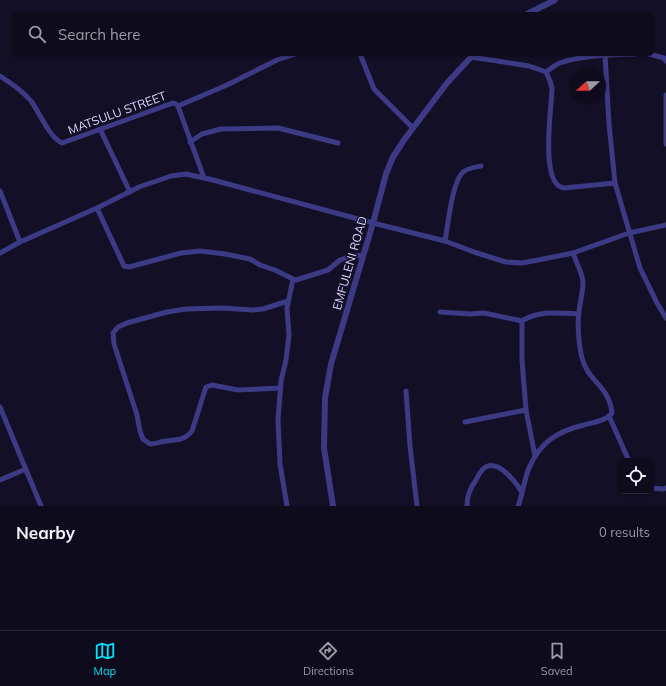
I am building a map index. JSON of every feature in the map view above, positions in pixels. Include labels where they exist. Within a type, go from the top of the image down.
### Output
[{"type":"street","points":[[531,12],[555,0]]},
{"type":"street","points":[[654,55],[664,58],[666,61]]},
{"type":"street","points":[[204,178],[178,106],[227,85],[277,60],[289,56]]},
{"type":"street","points":[[361,56],[374,89],[414,128]]},
{"type":"street","name":"EMFULENI ROAD","points":[[333,506],[324,448],[325,398],[331,364],[373,224],[386,174],[393,157],[447,83],[471,56]]},
{"type":"street","points":[[477,56],[529,66],[546,72],[552,88],[548,157],[557,186],[564,188],[615,183]]},
{"type":"street","points":[[546,72],[558,64],[598,56]]},
{"type":"street","points":[[605,56],[609,131],[615,183],[640,268],[666,318]]},
{"type":"street","name":"MATSULU STREET","points":[[0,76],[24,92],[33,103],[53,135],[62,143],[173,103],[178,106]]},
{"type":"street","points":[[666,95],[666,144]]},
{"type":"street","points":[[190,142],[202,134],[221,128],[278,128],[338,143]]},
{"type":"street","points":[[100,130],[130,192]]},
{"type":"street","points":[[445,241],[457,179],[464,172],[481,166]]},
{"type":"street","points":[[0,253],[20,242],[130,192],[177,175],[186,174],[373,224],[445,241],[506,262],[538,260],[572,253],[629,233],[666,225]]},
{"type":"street","points":[[0,191],[20,242]]},
{"type":"street","points":[[97,208],[121,263],[124,266],[129,267],[181,253],[200,252],[225,254],[250,259],[293,279],[305,278],[328,270],[340,260],[348,257],[363,255]]},
{"type":"street","points":[[518,506],[529,468],[541,446],[565,430],[601,420],[612,413],[609,398],[586,370],[582,358],[578,314],[582,297],[582,280],[572,253]]},
{"type":"street","points":[[287,506],[280,464],[278,420],[289,335],[287,308],[293,279]]},
{"type":"street","points":[[281,388],[238,390],[212,385],[208,386],[205,390],[192,431],[189,435],[183,439],[175,441],[150,444],[143,438],[140,431],[137,415],[114,344],[114,333],[118,327],[127,323],[167,312],[186,309],[263,309],[288,301]]},
{"type":"street","points":[[440,312],[470,314],[484,313],[522,320],[530,316],[549,312],[578,314]]},
{"type":"street","points":[[522,320],[522,360],[526,410],[535,456]]},
{"type":"street","points":[[406,391],[410,446],[417,506]]},
{"type":"street","points":[[0,407],[42,506]]},
{"type":"street","points":[[465,422],[526,410]]},
{"type":"street","points":[[609,416],[628,458]]},
{"type":"street","points":[[467,506],[467,497],[473,484],[488,466],[504,470],[522,492]]},
{"type":"street","points":[[0,480],[26,469]]},
{"type":"street","points":[[654,488],[666,488]]}]
